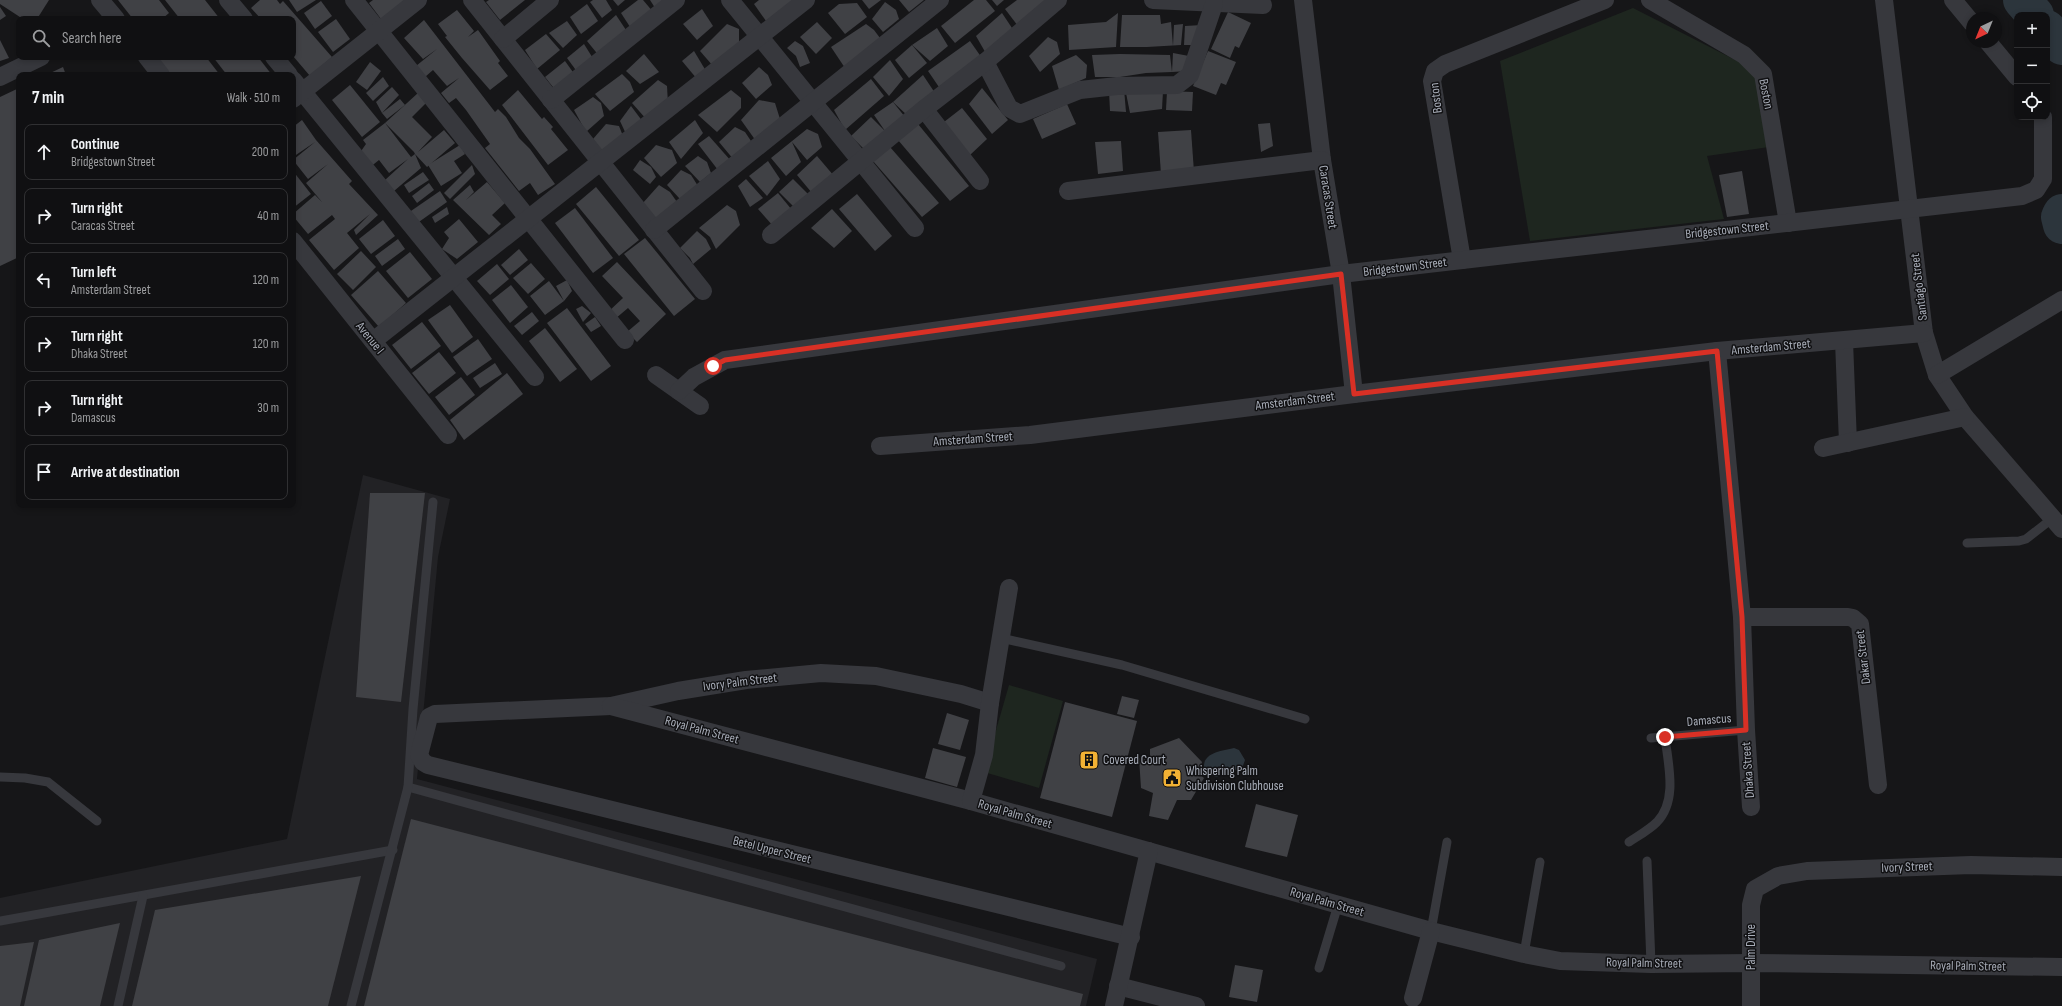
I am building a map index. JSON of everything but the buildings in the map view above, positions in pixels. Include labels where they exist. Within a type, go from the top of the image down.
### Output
[{"type":"street","points":[[100,0],[113,16]]},
{"type":"street","points":[[228,0],[241,16]]},
{"type":"street","points":[[354,0],[625,340]]},
{"type":"street","points":[[418,0],[379,31],[296,90],[535,377]]},
{"type":"street","points":[[472,0],[703,291]]},
{"type":"street","points":[[503,39],[550,0]]},
{"type":"street","points":[[551,100],[676,0]]},
{"type":"street","points":[[730,0],[915,228]]},
{"type":"street","points":[[373,341],[806,0]]},
{"type":"street","points":[[654,230],[940,0]]},
{"type":"street","points":[[771,235],[924,109],[985,62],[1058,0]]},
{"type":"street","points":[[1153,0],[1214,4],[1264,5]]},
{"type":"street","name":"Caracas Street","points":[[1303,0],[1322,160],[1341,274],[1354,394]]},
{"type":"street","name":"Boston","points":[[1462,260],[1432,81],[1435,71],[1445,64],[1605,0]]},
{"type":"street","name":"Boston","points":[[1650,0],[1744,55],[1763,74],[1788,223]]},
{"type":"street","name":"Santiago Street","points":[[1884,0],[1924,334],[1937,375],[1965,417],[2057,523]]},
{"type":"street","points":[[1953,0],[1966,16]]},
{"type":"street","points":[[985,62],[1009,108],[1020,114],[1080,90],[1117,86],[1177,85],[1190,75],[1214,4]]},
{"type":"street","points":[[1993,48],[2014,73]]},
{"type":"street","points":[[0,77],[35,60]]},
{"type":"street","points":[[149,60],[159,72]]},
{"type":"street","points":[[276,60],[286,72]]},
{"type":"street","points":[[924,109],[980,181]]},
{"type":"street","name":"Bridgestown Street","points":[[679,391],[694,378],[725,360],[1341,274],[2022,196],[2036,190],[2043,179],[2043,120]]},
{"type":"street","points":[[1068,191],[1322,160]]},
{"type":"street","name":"Avenue I","points":[[296,245],[448,436]]},
{"type":"street","points":[[1937,375],[2062,300]]},
{"type":"street","name":"Amsterdam Street","points":[[880,446],[1030,435],[1354,394],[1717,351],[1924,334]]},
{"type":"street","points":[[1844,341],[1848,443]]},
{"type":"street","name":"Dhaka Street","points":[[1717,351],[1742,617],[1746,730],[1751,807]]},
{"type":"street","points":[[656,375],[700,406]]},
{"type":"street","points":[[1823,448],[1965,417]]},
{"type":"street","points":[[971,801],[984,755],[990,703],[1009,588]]},
{"type":"street","name":"Dakar Street","points":[[1742,617],[1848,617],[1853,618],[1860,624],[1878,785]]},
{"type":"street","name":"Ivory Palm Street","points":[[419,755],[429,717],[435,714],[611,706],[678,690],[739,681],[821,673],[876,676],[961,694],[990,703]]},
{"type":"street","name":"Royal Palm Street","points":[[611,706],[971,801],[1431,931],[1524,954],[1560,961],[1651,964],[1751,963],[2062,967]]},
{"type":"street","name":"Betel Upper Street","points":[[419,755],[423,762],[428,766],[1131,937]]},
{"type":"street","points":[[1114,1006],[1131,937],[1149,851]]},
{"type":"street","name":"Ivory Street","points":[[1755,888],[1778,876],[1807,870],[1971,864],[2062,867]]},
{"type":"street","name":"Palm Drive","points":[[1751,1006],[1751,905],[1755,888]]},
{"type":"street","points":[[1413,998],[1431,931]]},
{"type":"street","points":[[1118,986],[1196,1006]]},
{"type":"lane","points":[[351,1006],[393,850],[408,787],[413,709],[433,502]]},
{"type":"lane","points":[[1967,543],[2019,541],[2057,523]]},
{"type":"lane","points":[[1000,638],[1122,665],[1305,719]]},
{"type":"lane","name":"Damascus","points":[[1651,738],[1746,730]]},
{"type":"lane","points":[[1629,842],[1657,822],[1669,799],[1670,793],[1665,737]]},
{"type":"lane","points":[[0,777],[25,778],[48,782],[97,821]]},
{"type":"lane","points":[[408,787],[1062,966]]},
{"type":"lane","points":[[1431,931],[1446,842]]},
{"type":"lane","points":[[0,921],[393,850]]},
{"type":"lane","points":[[1647,861],[1651,964]]},
{"type":"lane","points":[[1524,954],[1540,862]]},
{"type":"lane","points":[[118,1006],[143,896]]},
{"type":"lane","points":[[1319,968],[1338,905]]},
{"type":"shaded area","points":[[1633,8],[1751,68],[1757,77],[1769,147],[1707,156],[1724,219],[1530,241],[1500,61]]},
{"type":"shaded area","points":[[363,475],[450,499],[438,557],[417,779],[1097,959],[1086,1006],[0,1006],[0,898],[287,839]]},
{"type":"shaded area","points":[[1009,685],[1063,701],[1039,788],[984,772]]},
{"type":"shaded area","points":[[1234,748],[1239,750],[1245,760],[1241,769],[1226,771],[1216,777],[1205,772],[1205,761],[1208,757],[1212,754]]},
{"type":"waterway","points":[[2022,0],[2032,12]]},
{"type":"waterway","points":[[2050,32],[2062,46]]},
{"type":"waterway","points":[[2062,213],[2060,217],[2062,225]]},
{"type":"place","name":"Covered Court","points":[[1089,760]]},
{"type":"place","name":"Whispering Palm Subdivision Clubhouse","points":[[1172,778]]},
{"type":"route","points":[[713,366],[725,360],[1341,274],[1354,394],[1717,351],[1742,617],[1746,730],[1665,737]]}]
